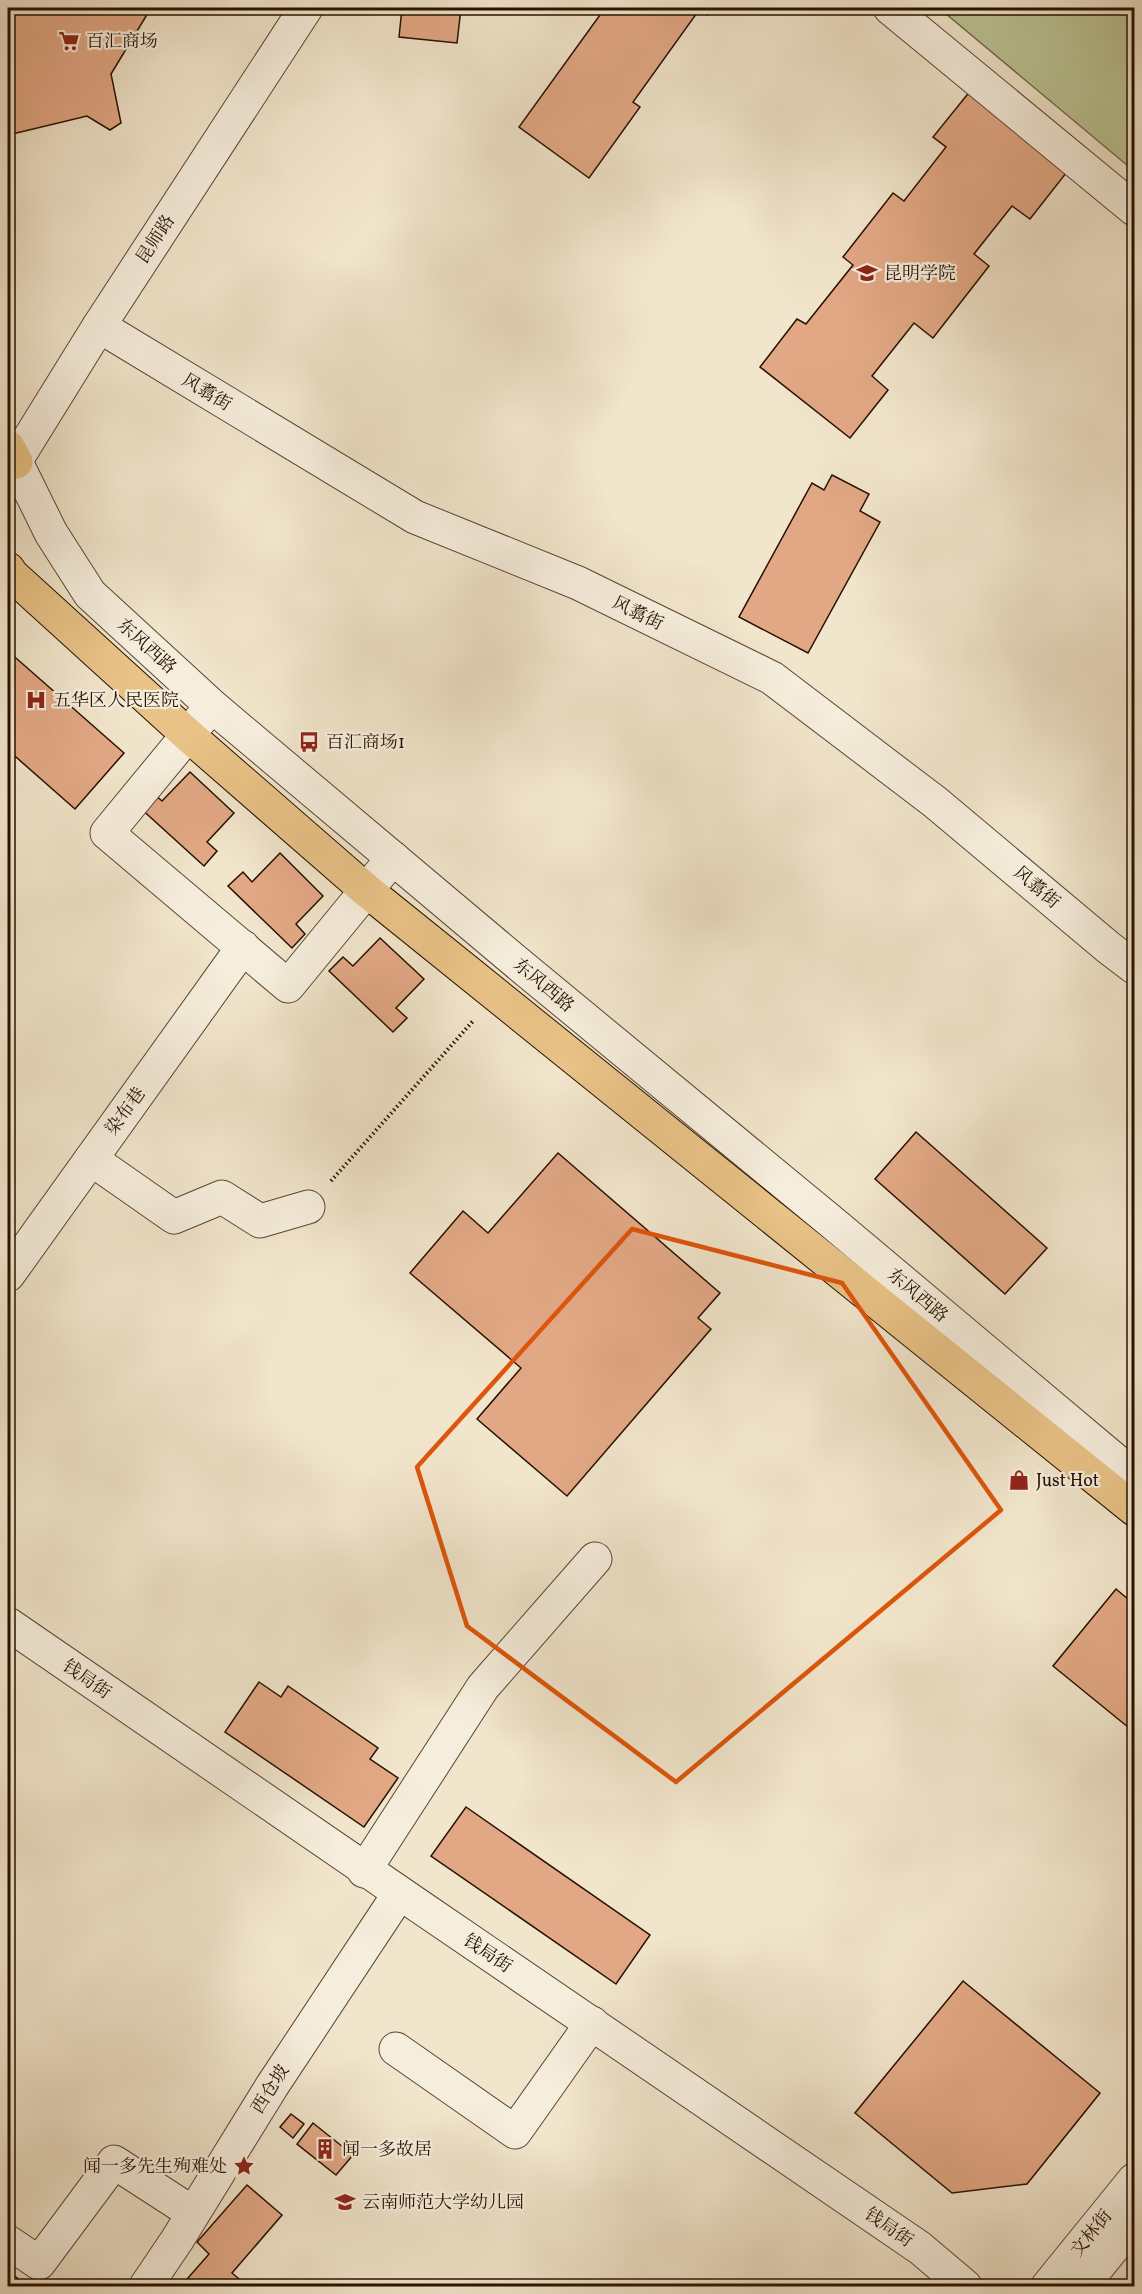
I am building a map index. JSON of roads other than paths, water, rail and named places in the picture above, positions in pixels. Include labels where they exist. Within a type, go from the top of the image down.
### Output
[{"type":"main road","name":"东风西路","points":[[8,569],[188,735],[366,890],[1134,1509]]},
{"type":"street","name":"昆师路","points":[[10,461],[306,8]]},
{"type":"street","points":[[890,8],[1134,209]]},
{"type":"street","name":"风翥街","points":[[99,326],[415,517],[578,583],[772,678],[936,802],[1134,967]]},
{"type":"street","name":"东风西路","points":[[10,461],[90,594],[212,706],[1134,1476]]},
{"type":"street","points":[[212,706],[107,833],[288,986],[393,858]]},
{"type":"street","name":"染布巷","points":[[8,1275],[243,947]]},
{"type":"street","points":[[91,1159],[174,1217],[222,1197],[260,1221],[308,1207]]},
{"type":"street","points":[[364,1870],[483,1687],[595,1559]]},
{"type":"street","name":"钱局街","points":[[8,1624],[399,1894],[920,2248],[965,2286]]},
{"type":"street","name":"西仓坡","points":[[146,2286],[183,2231],[272,2086],[399,1894]]},
{"type":"street","points":[[396,2049],[515,2132],[592,2023]]},
{"type":"street","points":[[8,2242],[44,2275],[114,2162],[182,2206]]},
{"type":"street","name":"文林街","points":[[1048,2286],[1134,2180]]},
{"type":"street","name":"文林街","points":[[1082,2286],[1134,2222]]},
{"type":"place","name":"百汇商场","points":[[69,41]]},
{"type":"place","name":"昆明学院","points":[[867,273]]},
{"type":"place","name":"五华区人民医院","points":[[36,700]]},
{"type":"place","name":"百汇商场1","points":[[309,742]]},
{"type":"place","name":"Just Hot","points":[[1019,1480]]},
{"type":"place","name":"闻一多故居","points":[[325,2149]]},
{"type":"place","name":"闻一多先生殉难处","points":[[244,2166]]},
{"type":"place","name":"云南师范大学幼儿园","points":[[345,2202]]}]
